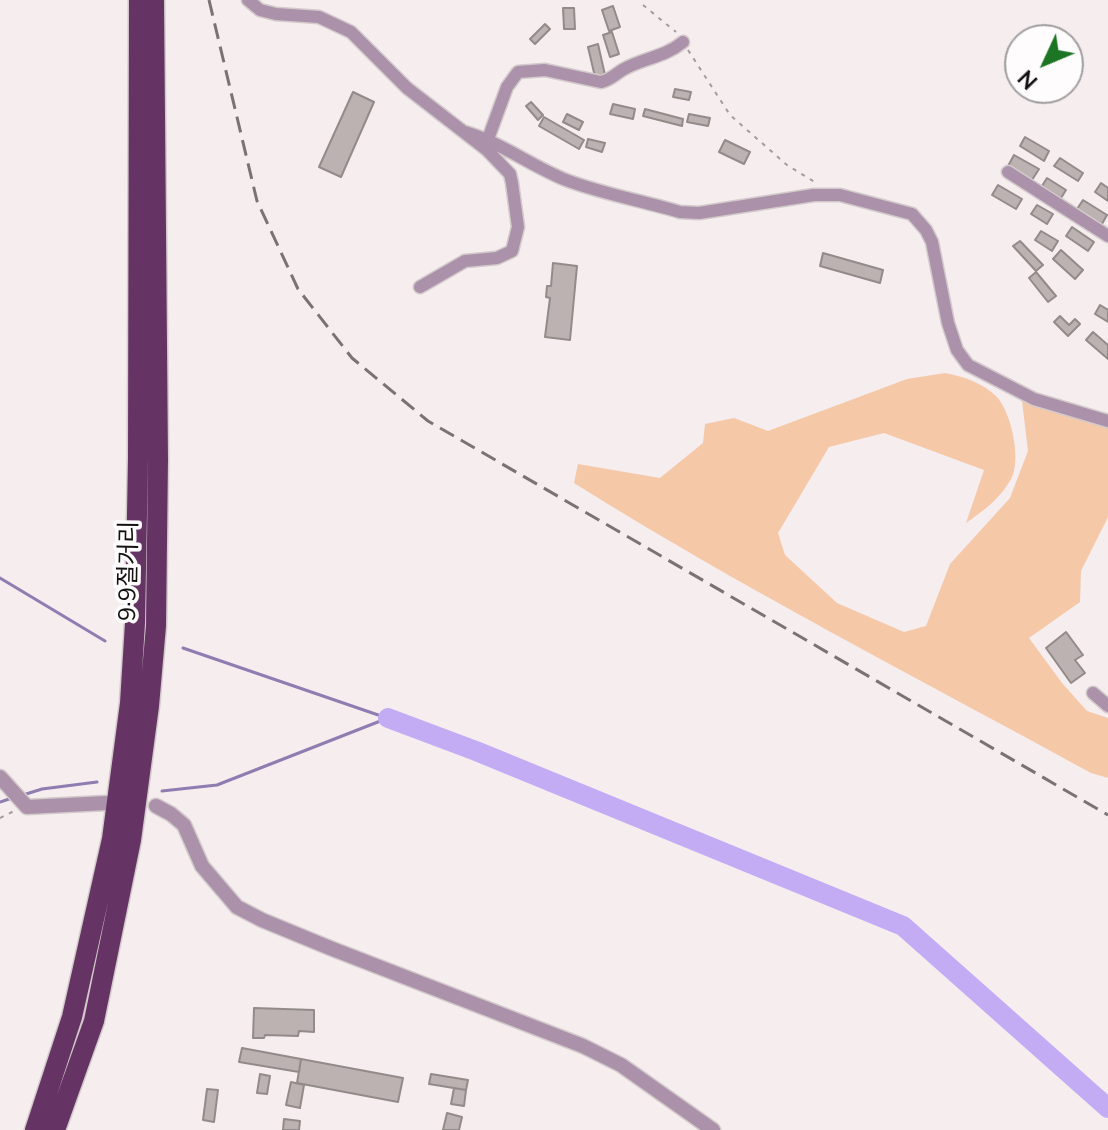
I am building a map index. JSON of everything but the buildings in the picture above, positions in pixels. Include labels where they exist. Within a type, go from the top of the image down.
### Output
[{"type":"highway","name":"9·9절거리","points":[[35,1130],[72,1017],[112,839],[130,703],[135,623],[138,443],[139,0]]},
{"type":"highway","name":"9·9절거리","points":[[55,1130],[94,1021],[131,840],[152,679],[156,626],[158,459],[154,0]]},
{"type":"street","points":[[248,0],[260,10],[319,17],[351,32],[407,88],[487,150],[510,174],[518,227],[516,241],[506,255],[465,261],[420,287]]},
{"type":"street","points":[[488,139],[507,87],[518,72],[545,70],[601,82],[625,68],[672,51],[683,42]]},
{"type":"street","points":[[465,132],[488,139],[568,181],[680,212],[699,213],[826,195],[840,195],[901,210],[920,221],[935,253],[948,323],[957,350],[968,365],[1034,399],[1108,421]]},
{"type":"street","points":[[1008,172],[1108,236]]},
{"type":"street","points":[[1093,693],[1108,706]]},
{"type":"street","points":[[0,777],[18,798],[40,808],[106,803]]},
{"type":"street","points":[[156,806],[184,825],[202,866],[237,907],[316,943],[583,1046],[621,1065],[713,1130]]},
{"type":"path","points":[[643,5],[672,27],[730,115],[787,165],[810,178],[826,195]]},
{"type":"path","points":[[0,818],[18,798]]},
{"type":"shaded area","points":[[945,373],[984,387],[996,396],[1006,413],[1013,436],[1015,460],[1011,479],[1002,492],[966,523],[984,470],[884,433],[829,447],[778,533],[785,555],[837,603],[904,632],[926,626],[950,564],[1010,498],[1028,451],[1022,401],[1108,426],[1108,517],[1081,571],[1080,602],[1029,638],[1087,711],[1108,718],[1108,778],[1091,773],[830,632],[574,483],[578,464],[660,478],[703,443],[705,424],[734,418],[768,431],[907,379]]},
{"type":"waterway","points":[[0,578],[105,641]]},
{"type":"waterway","points":[[183,648],[387,718]]},
{"type":"waterway","points":[[162,791],[217,785],[388,718]]},
{"type":"waterway","points":[[388,718],[903,926],[1108,1108]]},
{"type":"waterway","points":[[23,795],[42,789],[97,782]]},
{"type":"waterway","points":[[0,802],[12,798]]},
{"type":"railway","points":[[209,0],[257,201],[298,289],[352,358],[428,421],[1108,815]]}]
